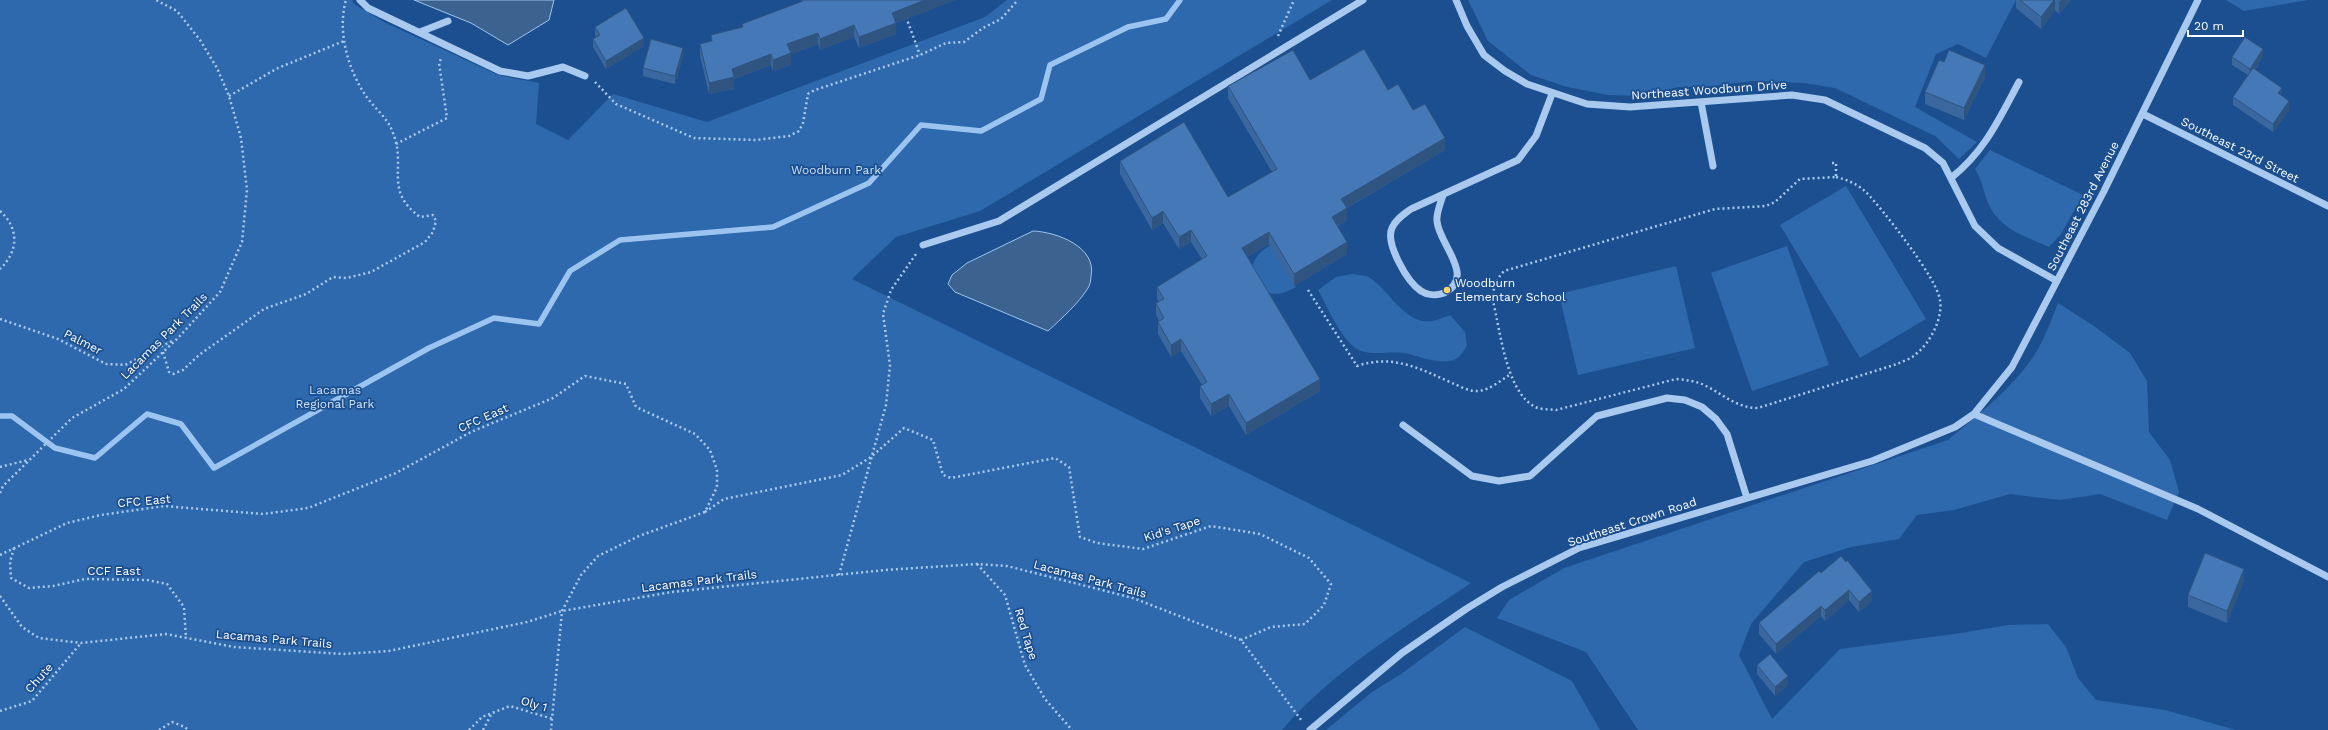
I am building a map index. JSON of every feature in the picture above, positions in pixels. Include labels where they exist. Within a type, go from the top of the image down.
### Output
[{"type":"street","points":[[360,0],[368,8],[500,70],[528,76],[563,67],[585,76]]},
{"type":"street","points":[[923,245],[999,221],[1363,0]]},
{"type":"street","name":"Northeast Woodburn Drive","points":[[1456,0],[1467,26],[1484,54],[1505,71],[1522,81],[1552,94],[1587,104],[1630,107],[1792,95],[1825,100],[1925,148],[1943,164],[1975,226],[1998,248],[2057,281]]},
{"type":"street","name":"Southeast 283rd Avenue","points":[[1974,414],[2012,367],[2142,114],[2198,0]]},
{"type":"street","points":[[420,32],[448,21]]},
{"type":"street","points":[[1951,178],[1968,164],[1990,136],[2019,82]]},
{"type":"street","points":[[1443,194],[1436,220],[1440,236],[1455,262],[1457,276],[1450,289],[1443,293],[1429,294],[1416,287],[1392,250],[1389,239],[1392,228],[1398,219],[1411,209],[1443,194],[1518,160],[1536,136],[1552,94]]},
{"type":"street","points":[[1701,102],[1713,166]]},
{"type":"street","name":"Southeast 23rd Street","points":[[2142,114],[2328,206]]},
{"type":"street","points":[[1403,425],[1472,476],[1499,481],[1530,476],[1597,416],[1667,398],[1685,400],[1707,411],[1716,419],[1727,434],[1746,498]]},
{"type":"street","points":[[1974,414],[2198,509],[2328,577]]},
{"type":"street","name":"Southeast Crown Road","points":[[1308,728],[1402,653],[1466,609],[1502,587],[1579,548],[1872,461],[1955,427],[1974,414]]},
{"type":"path","name":"Lacamas Park Trails","points":[[0,493],[3,486],[72,418],[124,389],[178,338],[220,292],[242,242],[247,190],[241,138],[229,96],[216,68],[200,40],[176,11],[157,0]]},
{"type":"path","points":[[163,352],[169,372],[173,374],[183,370],[199,355],[264,309],[306,294],[333,277],[347,278],[371,272],[425,242],[434,232],[436,221],[433,216],[420,217],[408,208],[400,197],[396,144],[388,122],[366,96],[356,77],[344,41],[343,12],[346,0]]},
{"type":"path","points":[[585,76],[598,84],[616,104],[694,138],[756,140],[789,136],[799,131],[803,123],[808,94],[815,90],[920,55],[946,43],[964,42],[983,28],[1001,20],[1018,0]]},
{"type":"path","points":[[1270,56],[1294,0]]},
{"type":"path","points":[[905,14],[920,55]]},
{"type":"path","points":[[229,96],[278,68],[344,41]]},
{"type":"path","points":[[396,144],[447,118],[439,62],[448,46]]},
{"type":"path","points":[[1832,163],[1836,163],[1836,177]]},
{"type":"path","points":[[1836,177],[1850,181],[1865,192],[1909,244],[1937,289],[1941,301],[1938,318],[1930,339],[1915,355],[1897,364],[1758,408],[1747,408],[1737,404],[1706,386],[1690,380],[1676,379],[1556,410],[1532,406],[1522,396],[1514,384],[1493,301],[1493,289],[1497,278],[1504,271],[1715,210],[1766,206],[1775,202],[1800,179],[1836,177]]},
{"type":"path","points":[[0,211],[11,221],[15,245],[6,263],[0,269]]},
{"type":"path","points":[[839,575],[886,405],[890,365],[883,314],[891,290],[923,245]]},
{"type":"path","points":[[1308,290],[1357,366],[1389,360],[1408,363],[1466,389],[1478,391],[1488,388],[1511,374]]},
{"type":"path","name":"Palmer","points":[[0,319],[58,339],[106,364],[125,365],[178,338]]},
{"type":"path","name":"CFC East","points":[[0,555],[67,523],[101,515],[164,506],[263,514],[308,508],[396,473],[471,432],[553,398],[585,376],[626,384],[636,407],[695,434],[710,450],[716,470],[717,487],[705,512]]},
{"type":"path","name":"Kid's Tape","points":[[871,457],[904,428],[933,440],[943,475],[951,478],[1055,458],[1069,467],[1080,537],[1097,543],[1143,549],[1211,526],[1260,534],[1309,558],[1331,584],[1324,605],[1305,624],[1271,627],[1241,640]]},
{"type":"path","points":[[551,730],[562,611],[581,575],[598,556],[639,536],[705,512],[724,499],[842,475],[871,457]]},
{"type":"path","points":[[0,467],[28,460]]},
{"type":"path","name":"CCF East","points":[[14,547],[10,562],[11,578],[29,588],[53,586],[85,579],[147,580],[167,584],[184,607],[186,638]]},
{"type":"path","name":"Lacamas Park Trails","points":[[0,596],[22,627],[39,638],[82,643],[166,634],[234,647],[343,654],[389,650],[527,622],[562,611],[672,592],[839,575],[977,564],[1008,566],[1133,598],[1241,640]]},
{"type":"path","name":"Red Tape","points":[[977,564],[1005,595],[1025,665],[1045,700],[1072,730]]},
{"type":"path","points":[[1241,640],[1308,728]]},
{"type":"path","name":"Chute","points":[[0,711],[32,701],[82,643]]},
{"type":"path","name":"Oly 1","points":[[469,730],[482,717],[510,706],[553,719]]},
{"type":"path","points":[[483,730],[493,713]]},
{"type":"path","points":[[159,730],[172,722],[185,727],[188,730]]},
{"type":"green space","name":"Lacamas Regional Park","points":[[0,0],[352,0],[354,4],[384,22],[498,75],[539,83],[536,124],[568,140],[613,94],[707,122],[985,17],[1007,0],[1332,0],[980,211],[896,237],[852,279],[1471,583],[1371,650],[1324,688],[1302,708],[1282,730],[0,730]]},
{"type":"green space","points":[[1468,0],[2016,0],[1986,58],[1958,44],[1936,54],[1915,107],[1977,142],[1959,159],[1935,136],[1835,88],[1804,83],[1752,81],[1705,87],[1678,87],[1642,96],[1608,95],[1567,87],[1531,75],[1488,41]]},
{"type":"green space","points":[[2226,0],[2308,0],[2244,11]]},
{"type":"green space","points":[[1990,150],[2083,195],[2061,234],[2049,247],[2009,228],[1996,217],[1991,209],[1975,169]]},
{"type":"green space","points":[[1846,186],[1926,319],[1860,358],[1780,225]]},
{"type":"green space","points":[[1271,245],[1296,287],[1288,291],[1275,294],[1269,293],[1259,286],[1250,273],[1257,256]]},
{"type":"green space","points":[[1787,246],[1829,365],[1752,391],[1711,273]]},
{"type":"green space","points":[[1676,266],[1695,348],[1578,375],[1559,294]]},
{"type":"green space","points":[[1352,274],[1370,278],[1398,306],[1414,318],[1422,321],[1432,321],[1450,315],[1465,332],[1467,346],[1462,354],[1458,358],[1443,361],[1432,360],[1404,353],[1364,352],[1353,346],[1341,332],[1318,290],[1336,277]]},
{"type":"green space","points":[[2058,303],[2094,326],[2130,353],[2147,381],[2149,432],[2170,460],[2179,492],[2167,520],[2100,494],[2060,500],[2010,494],[1954,510],[1917,515],[1899,539],[1851,547],[1804,562],[1751,624],[1739,655],[1772,719],[1840,649],[1954,634],[2008,625],[2048,624],[2066,647],[2078,678],[2096,700],[2165,710],[2236,730],[1638,730],[1586,652],[1497,618],[1509,600],[1564,568],[1948,440],[1985,409],[2020,375],[2041,344]]},
{"type":"green space","points":[[1465,627],[1572,681],[1600,730],[1326,730],[1372,692],[1401,674]]},
{"type":"shaded area","points":[[414,0],[554,0],[549,20],[508,45],[471,23]]},
{"type":"shaded area","points":[[1033,231],[1053,234],[1073,243],[1082,249],[1088,257],[1091,266],[1091,281],[1088,288],[1075,305],[1048,331],[955,292],[948,284],[952,275],[967,263]]},
{"type":"building","points":[[803,0],[925,0],[892,13],[896,23],[859,37],[854,25],[820,39],[818,33],[787,44],[791,53],[773,60],[771,54],[732,69],[734,77],[709,83],[700,44],[712,41],[711,35],[743,27],[742,24]]},
{"type":"building","points":[[2020,0],[2054,0],[2041,17]]},
{"type":"building","points":[[626,8],[644,38],[606,61],[593,39],[600,35],[595,27]]},
{"type":"building","points":[[2245,37],[2263,49],[2250,69],[2232,57]]},
{"type":"building","points":[[651,39],[683,48],[675,76],[643,68]]},
{"type":"building","points":[[1364,49],[1388,90],[1398,84],[1413,110],[1425,104],[1445,138],[1341,199],[1347,208],[1332,217],[1347,242],[1294,274],[1269,232],[1242,248],[1320,379],[1246,423],[1229,394],[1211,404],[1200,386],[1207,382],[1181,339],[1171,345],[1158,322],[1164,318],[1156,303],[1164,299],[1157,287],[1207,256],[1191,230],[1179,237],[1163,211],[1152,218],[1120,161],[1184,122],[1228,197],[1277,169],[1228,86],[1293,50],[1310,80]]},
{"type":"building","points":[[1949,50],[1985,65],[1964,108],[1925,92],[1939,60],[1944,62]]},
{"type":"building","points":[[2253,68],[2282,88],[2278,93],[2289,101],[2273,124],[2233,97]]},
{"type":"building","points":[[2205,553],[2244,569],[2227,611],[2188,595]]},
{"type":"building","points":[[1841,556],[1846,562],[1847,560],[1872,591],[1859,602],[1849,590],[1825,610],[1821,606],[1776,644],[1759,623],[1819,571],[1821,573]]},
{"type":"building","points":[[1770,654],[1788,676],[1775,687],[1757,665]]},
{"type":"waterway","points":[[0,416],[12,416],[55,448],[95,458],[147,414],[181,424],[214,468],[429,348],[494,318],[539,324],[570,271],[620,240],[773,227],[869,183],[921,125],[981,131],[1041,99],[1050,65],[1128,27],[1166,19],[1180,0]]},
{"type":"place","name":"Woodburn Elementary School","points":[[1447,290]]},
{"type":"park label","name":"Woodburn Park","points":[[836,170]]}]
